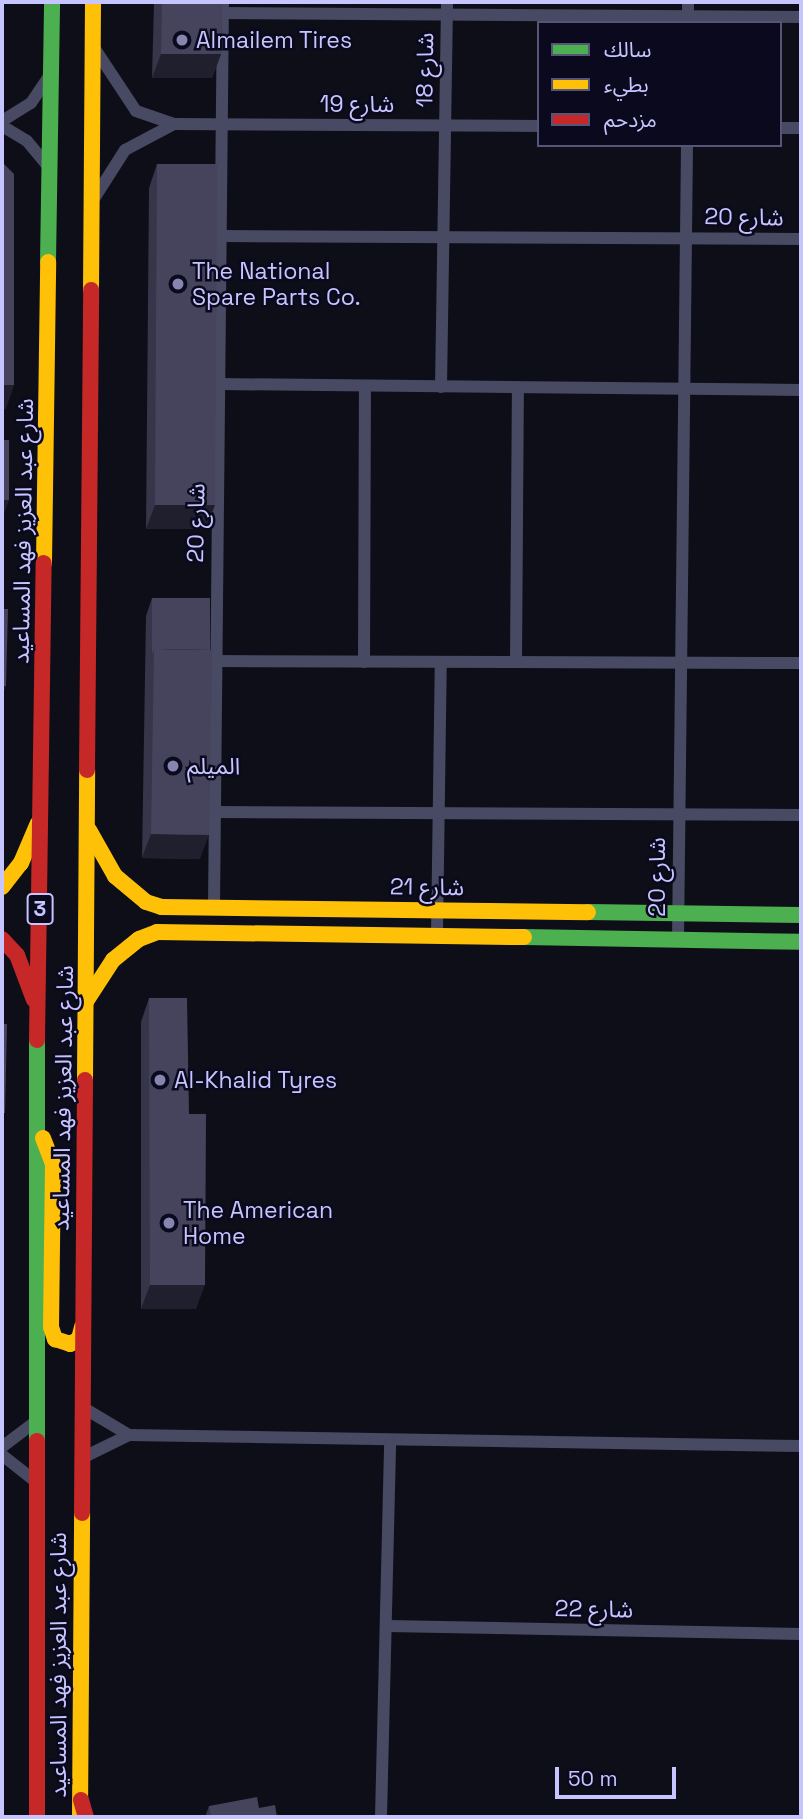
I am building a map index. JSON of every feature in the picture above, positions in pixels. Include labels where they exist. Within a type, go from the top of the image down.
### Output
[{"type":"main road","name":"شارع عبد العزيز فهد المساعيد","points":[[37,1817],[37,1007],[42,814],[52,2]]},
{"type":"main road","name":"شارع عبد العزيز فهد المساعيد","points":[[80,1817],[82,1327],[88,1000],[93,2]]},
{"type":"main road","points":[[2,887],[22,863],[42,814]]},
{"type":"main road","name":"شارع 21","points":[[89,830],[115,876],[146,902],[177,908],[214,906],[801,915]]},
{"type":"main road","name":"شارع 21","points":[[88,1000],[113,960],[157,932],[437,934],[801,942]]},
{"type":"main road","points":[[2,939],[17,955],[37,1007]]},
{"type":"main road","points":[[38,1126],[53,1164],[51,1328],[55,1339],[70,1344],[79,1339],[82,1327]]},
{"type":"main road","points":[[31,1817],[38,1794]]},
{"type":"main road","points":[[81,1800],[86,1817]]},
{"type":"street","name":"شارع 18","points":[[222,124],[223,8],[447,8],[801,17]]},
{"type":"street","name":"شارع 18","points":[[445,126],[447,8]]},
{"type":"street","name":"شارع 19","points":[[92,46],[136,111],[174,124],[537,126]]},
{"type":"street","points":[[51,170],[27,141],[2,124],[32,103],[52,72]]},
{"type":"street","name":"شارع 19","points":[[92,201],[125,150],[174,124]]},
{"type":"street","name":"شارع 20","points":[[214,906],[222,124]]},
{"type":"street","points":[[441,387],[445,126]]},
{"type":"street","points":[[782,128],[801,128]]},
{"type":"street","name":"شارع 20","points":[[678,940],[687,147]]},
{"type":"street","name":"شارع 20","points":[[220,236],[801,239]]},
{"type":"street","points":[[219,384],[801,390]]},
{"type":"street","points":[[364,662],[365,386]]},
{"type":"street","points":[[516,662],[518,388]]},
{"type":"street","points":[[216,661],[801,663]]},
{"type":"street","points":[[437,934],[441,810],[441,662]]},
{"type":"street","name":"شارع 20","points":[[214,812],[441,810],[801,815]]},
{"type":"street","points":[[82,1407],[129,1435]]},
{"type":"street","points":[[2,1447],[35,1422]]},
{"type":"street","points":[[82,1458],[129,1435],[390,1442],[801,1446]]},
{"type":"street","points":[[381,1817],[390,1442]]},
{"type":"street","points":[[2,1455],[35,1481]]},
{"type":"street","name":"شارع 22","points":[[387,1626],[801,1634]]},
{"type":"building","points":[[162,2],[222,2],[221,54],[161,54]]},
{"type":"building","points":[[2,162],[14,174],[14,385],[2,385]]},
{"type":"building","points":[[157,164],[217,164],[215,505],[155,505]]},
{"type":"building","points":[[2,440],[9,440],[9,500],[2,500]]},
{"type":"building","points":[[152,598],[210,598],[210,650],[154,649],[152,655]]},
{"type":"building","points":[[2,609],[8,609],[6,686],[2,686]]},
{"type":"building","name":"الميلم","points":[[154,649],[212,650],[209,835],[151,834]]},
{"type":"building","points":[[149,998],[187,998],[189,1114],[206,1114],[205,1285],[150,1285]]},
{"type":"building","points":[[2,1024],[7,1024],[5,1113],[2,1113]]},
{"type":"building","points":[[2,1119],[4,1119],[2,1296]]},
{"type":"building","points":[[257,1797],[259,1808],[275,1805],[277,1817],[211,1817],[209,1806]]},
{"type":"traffic: fast","points":[[48,262],[52,2]]},
{"type":"traffic: fast","points":[[588,912],[801,915]]},
{"type":"traffic: fast","points":[[524,937],[801,942]]},
{"type":"traffic: fast","points":[[37,1040],[37,1441]]},
{"type":"traffic: slow","points":[[91,290],[93,2]]},
{"type":"traffic: slow","points":[[44,563],[48,262]]},
{"type":"traffic: slow","points":[[85,1080],[87,770]]},
{"type":"traffic: slow","points":[[2,887],[21,863],[38,823]]},
{"type":"traffic: slow","points":[[89,830],[115,876],[146,902],[161,907],[588,912]]},
{"type":"traffic: slow","points":[[87,1000],[113,960],[139,939],[157,932],[524,937]]},
{"type":"traffic: slow","points":[[43,1138],[53,1164],[51,1327],[55,1339],[70,1344],[79,1339],[82,1327]]},
{"type":"traffic: slow","points":[[80,1815],[82,1513]]},
{"type":"traffic: jam","points":[[87,770],[91,290]]},
{"type":"traffic: jam","points":[[37,1040],[44,563]]},
{"type":"traffic: jam","points":[[2,939],[17,955],[34,1000]]},
{"type":"traffic: jam","points":[[82,1513],[85,1080]]},
{"type":"traffic: jam","points":[[37,1441],[37,1817]]},
{"type":"traffic: jam","points":[[81,1800],[86,1817]]},
{"type":"place","name":"Almailem Tires","points":[[182,40]]},
{"type":"place","name":"The National Spare Parts Co.","points":[[178,284]]},
{"type":"place","name":"الميلم","points":[[173,766]]},
{"type":"place","name":"Al-Khalid Tyres","points":[[160,1080]]},
{"type":"place","name":"The American Home","points":[[169,1223]]}]
